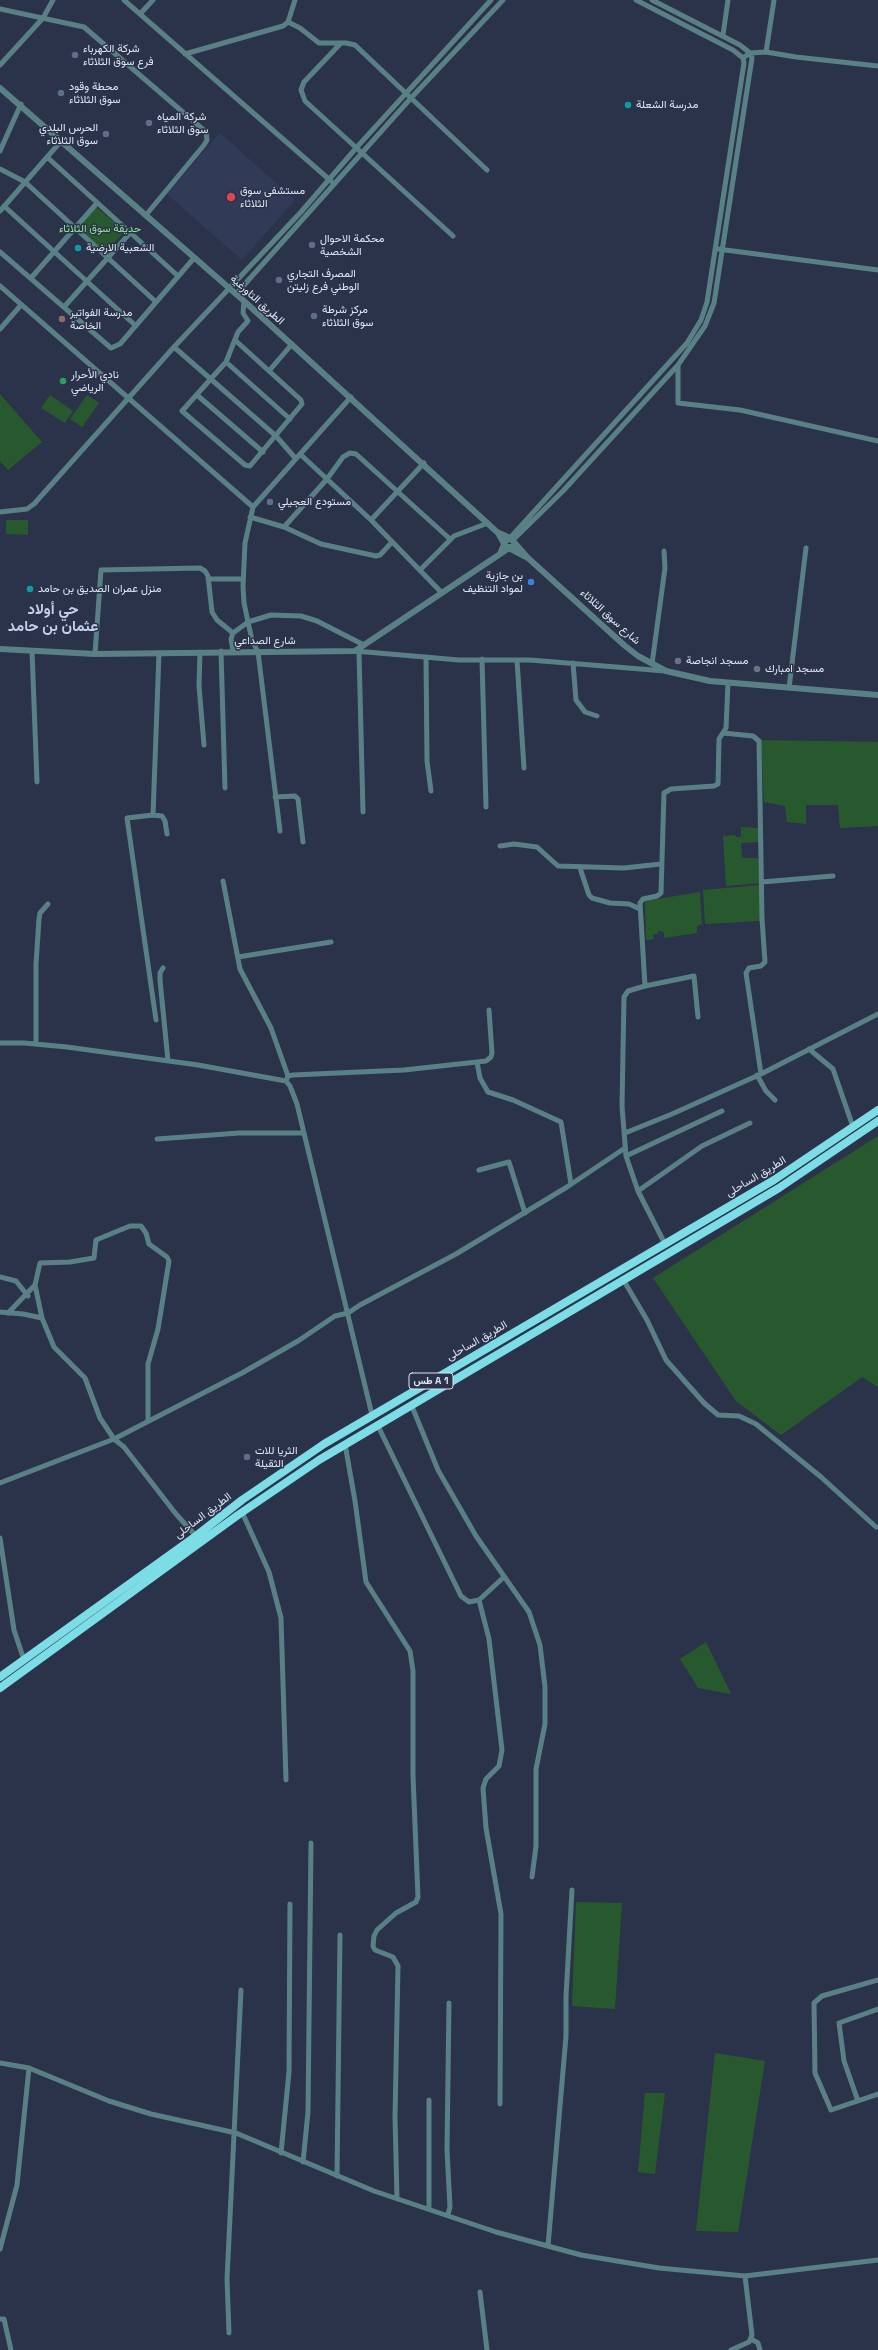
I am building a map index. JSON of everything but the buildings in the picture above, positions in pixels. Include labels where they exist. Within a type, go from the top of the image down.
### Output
[{"type":"highway","name":"الطريق الساحلى","points":[[0,1677],[291,1466],[372,1415],[774,1180],[878,1110]]},
{"type":"highway","name":"الطريق الساحلى","points":[[0,1688],[242,1512],[345,1444],[476,1366],[624,1281],[779,1188],[878,1122]]},
{"type":"highway","points":[[470,1357],[476,1366]]},
{"type":"street","points":[[0,65],[43,18],[54,0]]},
{"type":"street","points":[[124,0],[334,184]]},
{"type":"street","points":[[140,14],[153,0]]},
{"type":"street","points":[[185,54],[283,26],[288,22],[295,0]]},
{"type":"street","points":[[0,512],[27,509],[34,504],[174,347],[230,288],[491,0]]},
{"type":"street","points":[[236,294],[411,98],[502,0]]},
{"type":"street","points":[[512,540],[687,343],[701,320],[707,302],[714,249],[744,69],[743,58],[733,50],[644,2],[636,0]]},
{"type":"street","points":[[500,554],[504,543],[512,540],[563,491],[615,436],[678,365],[694,345],[710,316],[714,303],[721,249],[752,62],[750,53],[723,35],[652,0]]},
{"type":"street","points":[[723,35],[728,0]]},
{"type":"street","points":[[766,52],[774,0]]},
{"type":"street","points":[[0,9],[84,27],[92,32],[206,132],[208,140],[146,214]]},
{"type":"street","points":[[288,22],[300,28],[319,43],[341,43],[355,45],[487,170]]},
{"type":"street","points":[[341,43],[304,82],[301,90],[305,101],[453,236]]},
{"type":"street","points":[[743,58],[750,53],[766,52],[796,57],[878,66]]},
{"type":"street","name":"الطريق التاورغية","points":[[0,88],[21,104],[194,258],[230,288],[424,463],[497,532]]},
{"type":"street","points":[[0,151],[21,104]]},
{"type":"street","points":[[0,211],[62,140]]},
{"type":"street","points":[[732,148],[738,148]]},
{"type":"street","points":[[47,157],[178,276]]},
{"type":"street","points":[[0,169],[25,182],[156,302]]},
{"type":"street","points":[[31,278],[76,229],[97,203]]},
{"type":"street","points":[[4,206],[136,326]]},
{"type":"street","points":[[64,307],[130,233]]},
{"type":"street","points":[[714,249],[878,270]]},
{"type":"street","points":[[0,252],[111,348],[120,344],[194,258]]},
{"type":"street","points":[[0,286],[253,507]]},
{"type":"street","points":[[236,341],[301,400],[302,404],[252,464],[245,465],[182,411],[211,381],[226,362],[236,341],[238,332],[248,321],[243,313],[244,301]]},
{"type":"street","points":[[0,329],[21,305]]},
{"type":"street","points":[[269,371],[292,344]]},
{"type":"street","points":[[174,347],[211,381],[276,436],[296,459]]},
{"type":"street","points":[[226,362],[290,419]]},
{"type":"street","points":[[678,365],[678,402],[752,412],[878,441]]},
{"type":"street","points":[[197,395],[263,452]]},
{"type":"street","points":[[280,832],[258,652],[252,640],[244,604],[245,543],[253,507],[351,397]]},
{"type":"street","points":[[608,431],[615,436]]},
{"type":"street","points":[[284,527],[327,479],[343,458],[350,453],[356,454],[450,539]]},
{"type":"street","points":[[300,454],[371,520],[442,593]]},
{"type":"street","points":[[371,520],[424,463]]},
{"type":"street","points":[[250,517],[284,527],[321,544],[376,556],[380,555],[392,542]]},
{"type":"street","points":[[420,570],[454,536],[488,523]]},
{"type":"street","points":[[497,532],[512,540],[528,558]]},
{"type":"street","points":[[497,532],[509,548],[528,558]]},
{"type":"street","points":[[364,812],[357,652],[364,645],[513,546],[512,540]]},
{"type":"street","points":[[789,688],[806,548]]},
{"type":"street","points":[[652,664],[665,568],[664,551]]},
{"type":"street","name":"شارع سوق الثلاثاء","points":[[528,558],[624,645],[652,664],[666,671],[710,681],[878,695]]},
{"type":"street","points":[[95,654],[101,570],[200,568],[205,570],[208,578],[212,612],[217,620],[233,633]]},
{"type":"street","points":[[208,578],[244,579]]},
{"type":"street","points":[[233,651],[231,639],[233,633],[248,622],[271,615],[301,616],[317,621],[364,645]]},
{"type":"street","name":"شارع الصداعي","points":[[0,649],[95,654],[221,651],[357,652]]},
{"type":"street","points":[[32,651],[37,782]]},
{"type":"street","points":[[221,651],[225,788]]},
{"type":"street","points":[[200,652],[199,686],[204,745]]},
{"type":"street","points":[[357,652],[426,657],[573,663],[666,671]]},
{"type":"street","points":[[153,815],[158,653]]},
{"type":"street","points":[[426,657],[427,762],[431,791]]},
{"type":"street","points":[[482,659],[486,807]]},
{"type":"street","points":[[517,660],[524,768]]},
{"type":"street","points":[[573,663],[576,700],[585,712],[597,716]]},
{"type":"street","points":[[645,986],[640,908],[641,901],[658,896],[661,893],[664,793],[671,789],[714,786],[718,784],[719,739],[726,728],[728,683]]},
{"type":"street","points":[[723,733],[753,736],[759,741],[765,962],[761,966],[749,968],[746,974],[759,1074],[766,1091],[775,1100]]},
{"type":"street","points":[[276,797],[295,796],[298,799],[303,842]]},
{"type":"street","points":[[156,1020],[127,818],[153,815],[163,818],[167,834]]},
{"type":"street","points":[[500,846],[514,844],[538,847],[555,865],[580,868],[635,868],[661,864]]},
{"type":"street","points":[[580,868],[589,895],[592,898],[598,901],[629,904],[640,908]]},
{"type":"street","points":[[762,882],[833,876]]},
{"type":"street","points":[[223,881],[243,976],[271,1028],[287,1078],[294,1093],[372,1415]]},
{"type":"street","points":[[36,1044],[35,989],[39,919],[40,913],[48,904]]},
{"type":"street","points":[[238,957],[331,942]]},
{"type":"street","points":[[163,968],[160,973],[160,980],[168,1061]]},
{"type":"street","points":[[665,1244],[638,1190],[626,1156],[622,1106],[624,997],[628,991],[694,976],[698,1017]]},
{"type":"street","points":[[0,1043],[36,1044],[287,1078],[404,1070],[486,1061],[491,1057],[489,1010]]},
{"type":"street","points":[[625,1133],[672,1114],[759,1074],[878,1014]]},
{"type":"street","points":[[809,1049],[833,1069],[853,1127]]},
{"type":"street","points":[[477,1062],[480,1078],[488,1092],[513,1100],[562,1122],[571,1184]]},
{"type":"street","points":[[626,1156],[722,1111]]},
{"type":"street","points":[[638,1190],[702,1146],[750,1123]]},
{"type":"street","points":[[157,1139],[239,1133],[304,1133]]},
{"type":"street","points":[[0,1483],[114,1439],[242,1373],[298,1341],[335,1316],[348,1313],[360,1305],[440,1264],[525,1213],[625,1148]]},
{"type":"street","points":[[479,1170],[508,1162],[525,1213]]},
{"type":"street","points":[[148,1421],[148,1364],[158,1329],[169,1267],[166,1257],[149,1244],[144,1229],[141,1226],[133,1225],[99,1239],[95,1243],[94,1258],[70,1262],[43,1262],[38,1266],[36,1285],[42,1318],[54,1347],[85,1378],[100,1418],[114,1439],[124,1447],[171,1508],[196,1536]]},
{"type":"street","points":[[0,1277],[16,1281],[28,1296]]},
{"type":"street","points":[[624,1281],[647,1320],[666,1360],[704,1403],[718,1415],[739,1416],[756,1424],[811,1468],[876,1528]]},
{"type":"street","points":[[8,1313],[28,1296],[36,1285]]},
{"type":"street","points":[[0,1312],[24,1314],[42,1318]]},
{"type":"street","points":[[411,1404],[442,1476],[476,1536],[533,1620],[544,1670],[546,1724],[536,1769],[536,1846],[532,1877]]},
{"type":"street","points":[[377,1424],[461,1596],[469,1602],[479,1600],[504,1577]]},
{"type":"street","points":[[345,1444],[355,1501],[366,1582],[410,1651],[413,1671],[413,1776],[418,1897],[416,1902],[396,1913],[377,1930],[374,1936],[373,1946],[375,1950],[393,1957],[398,1966],[395,2117],[397,2199]]},
{"type":"street","points":[[242,1512],[269,1572],[280,1613],[286,1780]]},
{"type":"street","points":[[0,1538],[14,1630],[24,1660]]},
{"type":"street","points":[[479,1600],[489,1639],[502,1750],[499,1766],[486,1779],[483,1788],[486,1828],[500,1914],[500,2104]]},
{"type":"street","points":[[303,2162],[308,2112],[311,1843]]},
{"type":"street","points":[[548,2246],[566,2036],[566,1996],[572,1890]]},
{"type":"street","points":[[281,2153],[289,2072],[290,1904]]},
{"type":"street","points":[[337,2176],[340,1935]]},
{"type":"street","points":[[878,1980],[822,1996],[814,2002],[815,2073],[831,2110],[878,2094]]},
{"type":"street","points":[[229,2333],[227,2279],[236,2133],[241,1990]]},
{"type":"street","points":[[448,2214],[450,2207],[447,2150],[449,2003]]},
{"type":"street","points":[[858,2101],[844,2061],[839,2023],[878,2009]]},
{"type":"street","points":[[0,2063],[28,2068],[116,2104],[151,2114],[236,2133],[337,2176],[397,2199],[430,2208],[496,2232],[581,2255],[640,2265],[745,2276],[878,2260]]},
{"type":"street","points":[[0,2248],[17,2185],[28,2068]]},
{"type":"street","points":[[429,2100],[430,2208]]},
{"type":"street","points":[[745,2276],[751,2339]]},
{"type":"street","points":[[480,2292],[487,2350]]},
{"type":"street","points":[[0,2319],[4,2319],[10,2350]]},
{"type":"street","points":[[731,2350],[751,2339]]},
{"type":"street","points":[[751,2339],[758,2343],[760,2350]]},
{"type":"shaded area","name":"مستشفى سوق الثلاثاء","points":[[220,133],[295,200],[242,260],[167,194]]},
{"type":"green space","name":"حديقة سوق الثلاثاء","points":[[96,207],[125,231],[105,253],[77,228]]},
{"type":"green space","points":[[0,394],[42,442],[8,470],[0,461]]},
{"type":"green space","points":[[50,395],[73,411],[65,423],[41,408]]},
{"type":"green space","points":[[87,395],[99,403],[82,427],[70,419]]},
{"type":"green space","points":[[6,520],[28,520],[28,535],[6,534]]},
{"type":"green space","points":[[761,740],[878,742],[878,826],[840,828],[838,805],[806,805],[806,824],[787,822],[785,806],[764,802]]},
{"type":"green space","points":[[741,827],[759,828],[759,842],[741,843],[742,858],[758,858],[760,883],[726,886],[723,836],[735,835],[736,837],[741,837]]},
{"type":"green space","points":[[760,885],[760,921],[705,924],[703,890]]},
{"type":"green space","points":[[700,892],[702,924],[697,926],[697,933],[664,938],[664,932],[658,931],[658,934],[653,934],[654,939],[646,940],[645,901]]},
{"type":"green space","points":[[878,1136],[878,1387],[862,1377],[781,1435],[736,1401],[653,1278]]},
{"type":"green space","points":[[706,1642],[731,1694],[698,1688],[680,1659]]},
{"type":"green space","points":[[576,1902],[622,1903],[615,2009],[572,2006]]},
{"type":"green space","points":[[715,2053],[765,2061],[738,2232],[696,2231]]},
{"type":"green space","points":[[645,2093],[665,2093],[655,2174],[638,2172]]},
{"type":"place","name":"شركة الكهرباء فرع سوق الثلاثاء","points":[[75,55]]},
{"type":"place","name":"محطة وقود سوق الثلاثاء","points":[[61,93]]},
{"type":"place","name":"مدرسة الشعلة","points":[[628,105]]},
{"type":"place","name":"شركة المياه سوق الثلاثاء","points":[[149,123]]},
{"type":"place","name":"الحرس البلدي سوق الثلاثاء","points":[[106,134]]},
{"type":"place","name":"مستشفى سوق الثلاثاء","points":[[231,197]]},
{"type":"place","name":"محكمة الاحوال الشخصية","points":[[312,245]]},
{"type":"place","name":"الشعبية الارضية","points":[[78,248]]},
{"type":"place","name":"المصرف التجاري الوطني فرع زليتن","points":[[279,280]]},
{"type":"place","name":"مركز شرطة سوق الثلاثاء","points":[[314,316]]},
{"type":"place","name":"مدرسة الفواتير الخاصة","points":[[62,319]]},
{"type":"place","name":"نادي الأحرار الرياضي","points":[[63,381]]},
{"type":"place","name":"مستودع العجيلي","points":[[270,502]]},
{"type":"place","name":"بن جازية لمواد التنظيف","points":[[531,582]]},
{"type":"place","name":"منزل عمران الصديق بن حامد","points":[[30,589]]},
{"type":"place","name":"مسجد انجاصة","points":[[678,661]]},
{"type":"place","name":"مسجد امبارك","points":[[757,669]]},
{"type":"place","name":"الثريا للات الثقيلة","points":[[247,1457]]},
{"type":"district","name":"حي أولاد عثمان بن حامد","points":[[53,618]]}]
